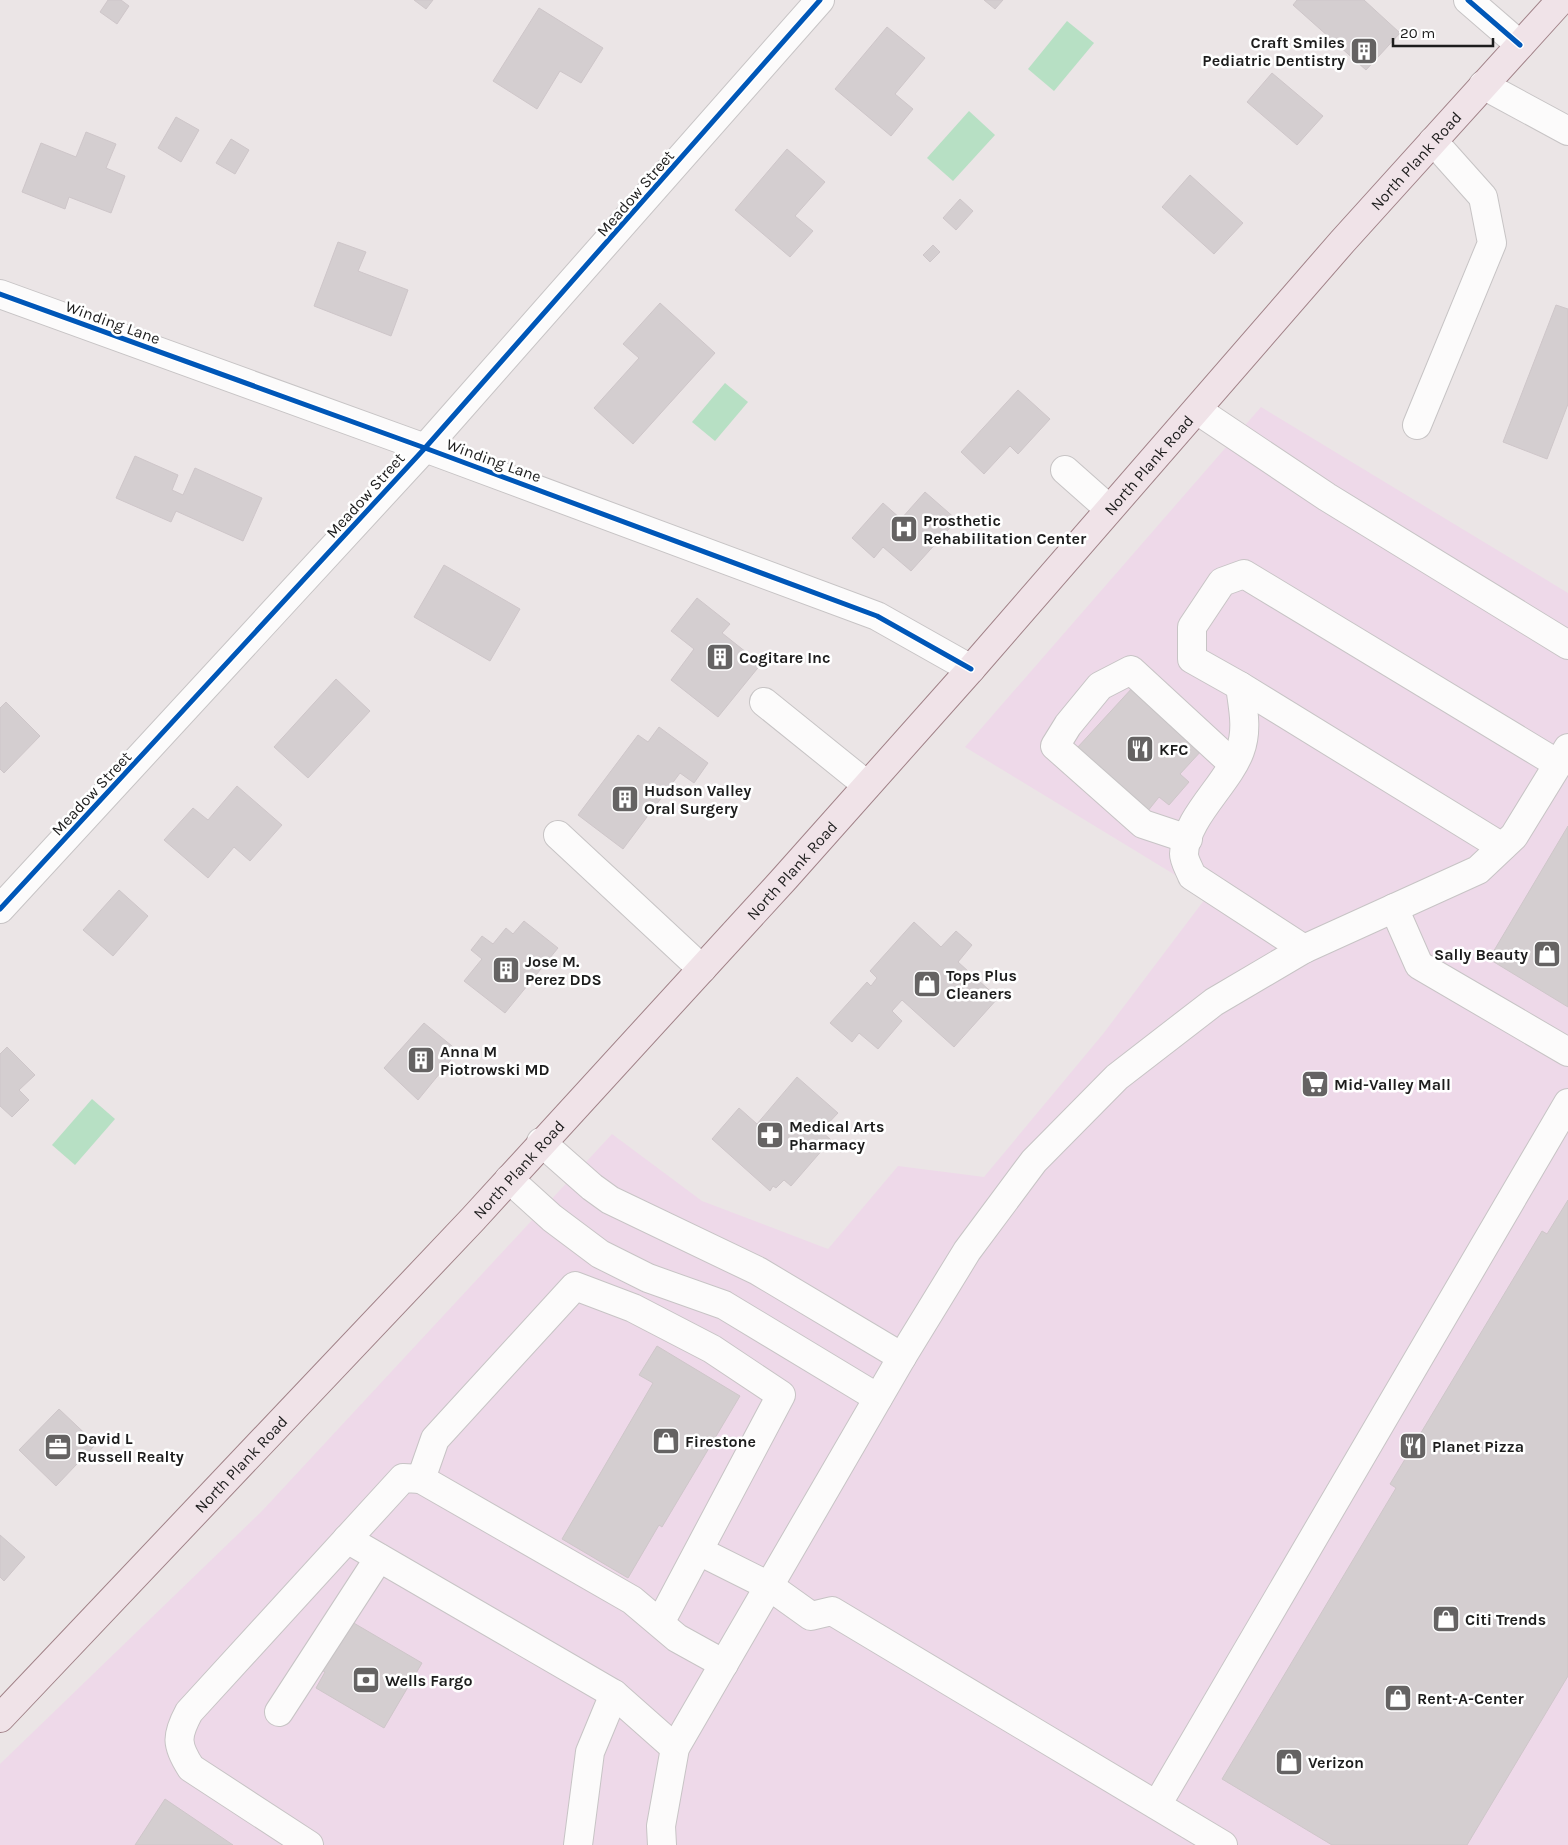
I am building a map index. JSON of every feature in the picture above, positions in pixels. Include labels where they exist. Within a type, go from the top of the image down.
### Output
[{"type":"main road","name":"North Plank Road","points":[[0,1718],[509,1179],[702,968],[970,669],[1483,85],[1561,0]]},
{"type":"street","name":"Meadow Street","points":[[0,909],[425,448],[820,0]]},
{"type":"street","points":[[1468,0],[1520,45]]},
{"type":"street","points":[[1483,85],[1568,131]]},
{"type":"street","points":[[1417,425],[1492,244],[1483,197],[1433,142]]},
{"type":"street","name":"Winding Lane","points":[[0,294],[425,448],[877,616],[970,669]]},
{"type":"street","points":[[1197,410],[1327,497],[1568,645]]},
{"type":"street","points":[[1065,470],[1109,509]]},
{"type":"street","points":[[662,1845],[661,1826],[675,1748],[902,1357],[966,1251],[1034,1161],[1118,1077],[1214,1002],[1304,949],[1478,870],[1514,836],[1563,756],[1244,574],[1222,582],[1192,627],[1192,659],[1240,686],[1502,847]]},
{"type":"street","points":[[1188,839],[1143,824],[1055,746],[1068,726],[1100,686],[1131,670],[1233,764]]},
{"type":"street","points":[[1240,686],[1245,723],[1240,750],[1233,764],[1194,821],[1184,855],[1192,876],[1304,949]]},
{"type":"street","points":[[764,702],[867,785]]},
{"type":"street","points":[[558,835],[702,968]]},
{"type":"street","points":[[1394,908],[1420,965],[1568,1052]]},
{"type":"street","points":[[1157,1805],[1568,1103]]},
{"type":"street","points":[[541,1142],[592,1187],[610,1200],[758,1271],[902,1357]]},
{"type":"street","points":[[509,1179],[552,1218],[600,1254],[648,1278],[724,1305],[878,1398]]},
{"type":"street","points":[[421,1479],[435,1439],[576,1286],[634,1308],[712,1349],[781,1395],[660,1623]]},
{"type":"street","points":[[309,1845],[191,1768],[181,1754],[178,1731],[189,1712],[403,1478],[421,1479],[632,1600],[677,1638],[724,1664]]},
{"type":"street","points":[[347,1539],[614,1694],[675,1748]]},
{"type":"street","points":[[699,1551],[769,1586],[812,1616],[832,1611],[1223,1845]]},
{"type":"street","points":[[279,1712],[378,1558]]},
{"type":"street","points":[[578,1845],[590,1752],[614,1694]]},
{"type":"shaded area","points":[[1067,21],[1094,43],[1054,91],[1028,69]]},
{"type":"shaded area","points":[[969,111],[995,135],[953,181],[927,158]]},
{"type":"shaded area","points":[[725,383],[748,402],[715,441],[692,422]]},
{"type":"shaded area","name":"Mid-Valley Mall","points":[[1261,407],[1568,593],[1568,1845],[0,1845],[0,1764],[262,1511],[612,1134],[702,1201],[828,1249],[898,1166],[984,1177],[1103,1034],[1208,895],[965,747]]},
{"type":"shaded area","points":[[92,1099],[115,1119],[75,1165],[52,1145]]},
{"type":"building","points":[[108,0],[121,0],[129,6],[117,24],[100,12]]},
{"type":"building","points":[[414,0],[433,0],[426,9]]},
{"type":"building","points":[[984,0],[1003,0],[995,9]]},
{"type":"building","name":"Craft Smiles Pediatric Dentistry","points":[[1297,0],[1364,0],[1400,33],[1366,70],[1293,5]]},
{"type":"building","points":[[539,8],[603,48],[581,83],[560,71],[537,109],[493,81]]},
{"type":"building","points":[[887,27],[925,58],[895,94],[913,109],[891,136],[835,89]]},
{"type":"building","points":[[1272,73],[1323,116],[1297,145],[1247,102]]},
{"type":"building","points":[[176,117],[199,130],[181,162],[158,148]]},
{"type":"building","points":[[86,132],[116,144],[106,168],[125,176],[111,213],[69,197],[65,209],[22,192],[41,143],[76,157]]},
{"type":"building","points":[[231,139],[249,150],[235,174],[216,163]]},
{"type":"building","points":[[787,149],[825,182],[795,216],[813,231],[790,257],[735,210]]},
{"type":"building","points":[[1190,175],[1243,223],[1214,254],[1162,207]]},
{"type":"building","points":[[960,199],[973,211],[956,230],[943,218]]},
{"type":"building","points":[[338,242],[366,252],[358,271],[408,290],[391,336],[314,306]]},
{"type":"building","points":[[933,245],[940,252],[930,262],[923,255]]},
{"type":"building","points":[[660,303],[715,353],[633,444],[594,408],[639,358],[623,344]]},
{"type":"building","points":[[1556,305],[1568,309],[1568,404],[1547,459],[1503,442]]},
{"type":"building","points":[[1018,390],[1050,419],[1018,454],[1010,446],[984,474],[961,452]]},
{"type":"building","points":[[135,456],[178,475],[172,490],[183,495],[195,468],[262,498],[243,541],[176,511],[171,522],[116,498]]},
{"type":"building","name":"Prosthetic Rehabilitation Center","points":[[925,492],[957,520],[911,571],[883,547],[874,558],[852,538],[883,503],[901,519]]},
{"type":"building","points":[[444,565],[520,609],[490,661],[414,617]]},
{"type":"building","name":"Cogitare Inc","points":[[697,598],[730,624],[722,633],[761,664],[718,717],[671,680],[694,649],[671,631]]},
{"type":"building","points":[[336,679],[370,711],[308,778],[274,747]]},
{"type":"building","name":"KFC","points":[[1134,686],[1203,749],[1180,774],[1189,782],[1169,805],[1159,797],[1147,812],[1077,748]]},
{"type":"building","points":[[6,702],[40,736],[4,773],[0,769],[0,708]]},
{"type":"building","name":"Hudson Valley Oral Surgery","points":[[659,727],[708,763],[694,783],[680,773],[623,849],[578,815],[638,735],[648,742]]},
{"type":"building","points":[[237,786],[282,825],[250,861],[234,847],[208,878],[164,840],[193,808],[208,820]]},
{"type":"building","points":[[1568,826],[1568,1007],[1489,959]]},
{"type":"building","points":[[119,890],[148,916],[113,956],[83,930]]},
{"type":"building","name":"Jose M. Perez DDS","points":[[524,921],[558,948],[505,1013],[464,981],[482,959],[471,950],[482,936],[493,944],[506,928],[513,934]]},
{"type":"building","name":"Tops Plus Cleaners","points":[[914,922],[941,947],[956,931],[972,945],[958,962],[998,998],[954,1047],[902,1000],[892,1011],[902,1021],[878,1049],[859,1033],[852,1042],[830,1023],[867,982],[871,986],[877,978],[870,971]]},
{"type":"building","name":"Anna M Piotrowski MD","points":[[424,1023],[458,1051],[418,1100],[384,1068]]},
{"type":"building","points":[[7,1047],[35,1075],[19,1090],[29,1100],[12,1117],[0,1106],[0,1054]]},
{"type":"building","name":"Medical Arts Pharmacy","points":[[797,1077],[838,1113],[821,1131],[831,1140],[791,1186],[784,1180],[776,1188],[773,1186],[770,1191],[712,1139],[739,1108],[757,1124]]},
{"type":"building","points":[[1568,1200],[1568,1676],[1467,1845],[1332,1845],[1222,1779],[1396,1488],[1390,1484],[1542,1231],[1547,1234]]},
{"type":"building","name":"Firestone","points":[[657,1346],[740,1396],[662,1527],[659,1525],[628,1578],[562,1539],[653,1383],[639,1375]]},
{"type":"building","name":"David L Russell Realty","points":[[59,1409],[96,1444],[56,1486],[19,1450]]},
{"type":"building","points":[[0,1535],[25,1557],[4,1581],[0,1577]]},
{"type":"building","name":"Wells Fargo","points":[[352,1622],[422,1663],[384,1728],[316,1688],[325,1672],[302,1659]]},
{"type":"building","points":[[165,1799],[233,1845],[135,1845]]},
{"type":"cycle path","points":[[0,909],[425,448],[820,0]]},
{"type":"cycle path","points":[[1468,0],[1520,45]]},
{"type":"cycle path","points":[[0,294],[425,448],[877,616],[971,669]]},
{"type":"place","name":"Craft Smiles Pediatric Dentistry","points":[[1364,51]]},
{"type":"place","name":"Prosthetic Rehabilitation Center","points":[[904,529]]},
{"type":"place","name":"Cogitare Inc","points":[[720,657]]},
{"type":"place","name":"KFC","points":[[1140,749]]},
{"type":"place","name":"Hudson Valley Oral Surgery","points":[[625,799]]},
{"type":"place","name":"Sally Beauty","points":[[1547,954]]},
{"type":"place","name":"Jose M. Perez DDS","points":[[506,970]]},
{"type":"place","name":"Tops Plus Cleaners","points":[[927,984]]},
{"type":"place","name":"Anna M Piotrowski MD","points":[[421,1060]]},
{"type":"place","name":"Mid-Valley Mall","points":[[1315,1084]]},
{"type":"place","name":"Medical Arts Pharmacy","points":[[770,1135]]},
{"type":"place","name":"Firestone","points":[[666,1441]]},
{"type":"place","name":"Planet Pizza","points":[[1413,1446]]},
{"type":"place","name":"David L Russell Realty","points":[[58,1447]]},
{"type":"place","name":"Citi Trends","points":[[1446,1619]]},
{"type":"place","name":"Wells Fargo","points":[[366,1680]]},
{"type":"place","name":"Rent-A-Center","points":[[1398,1698]]},
{"type":"place","name":"Verizon","points":[[1289,1762]]}]
